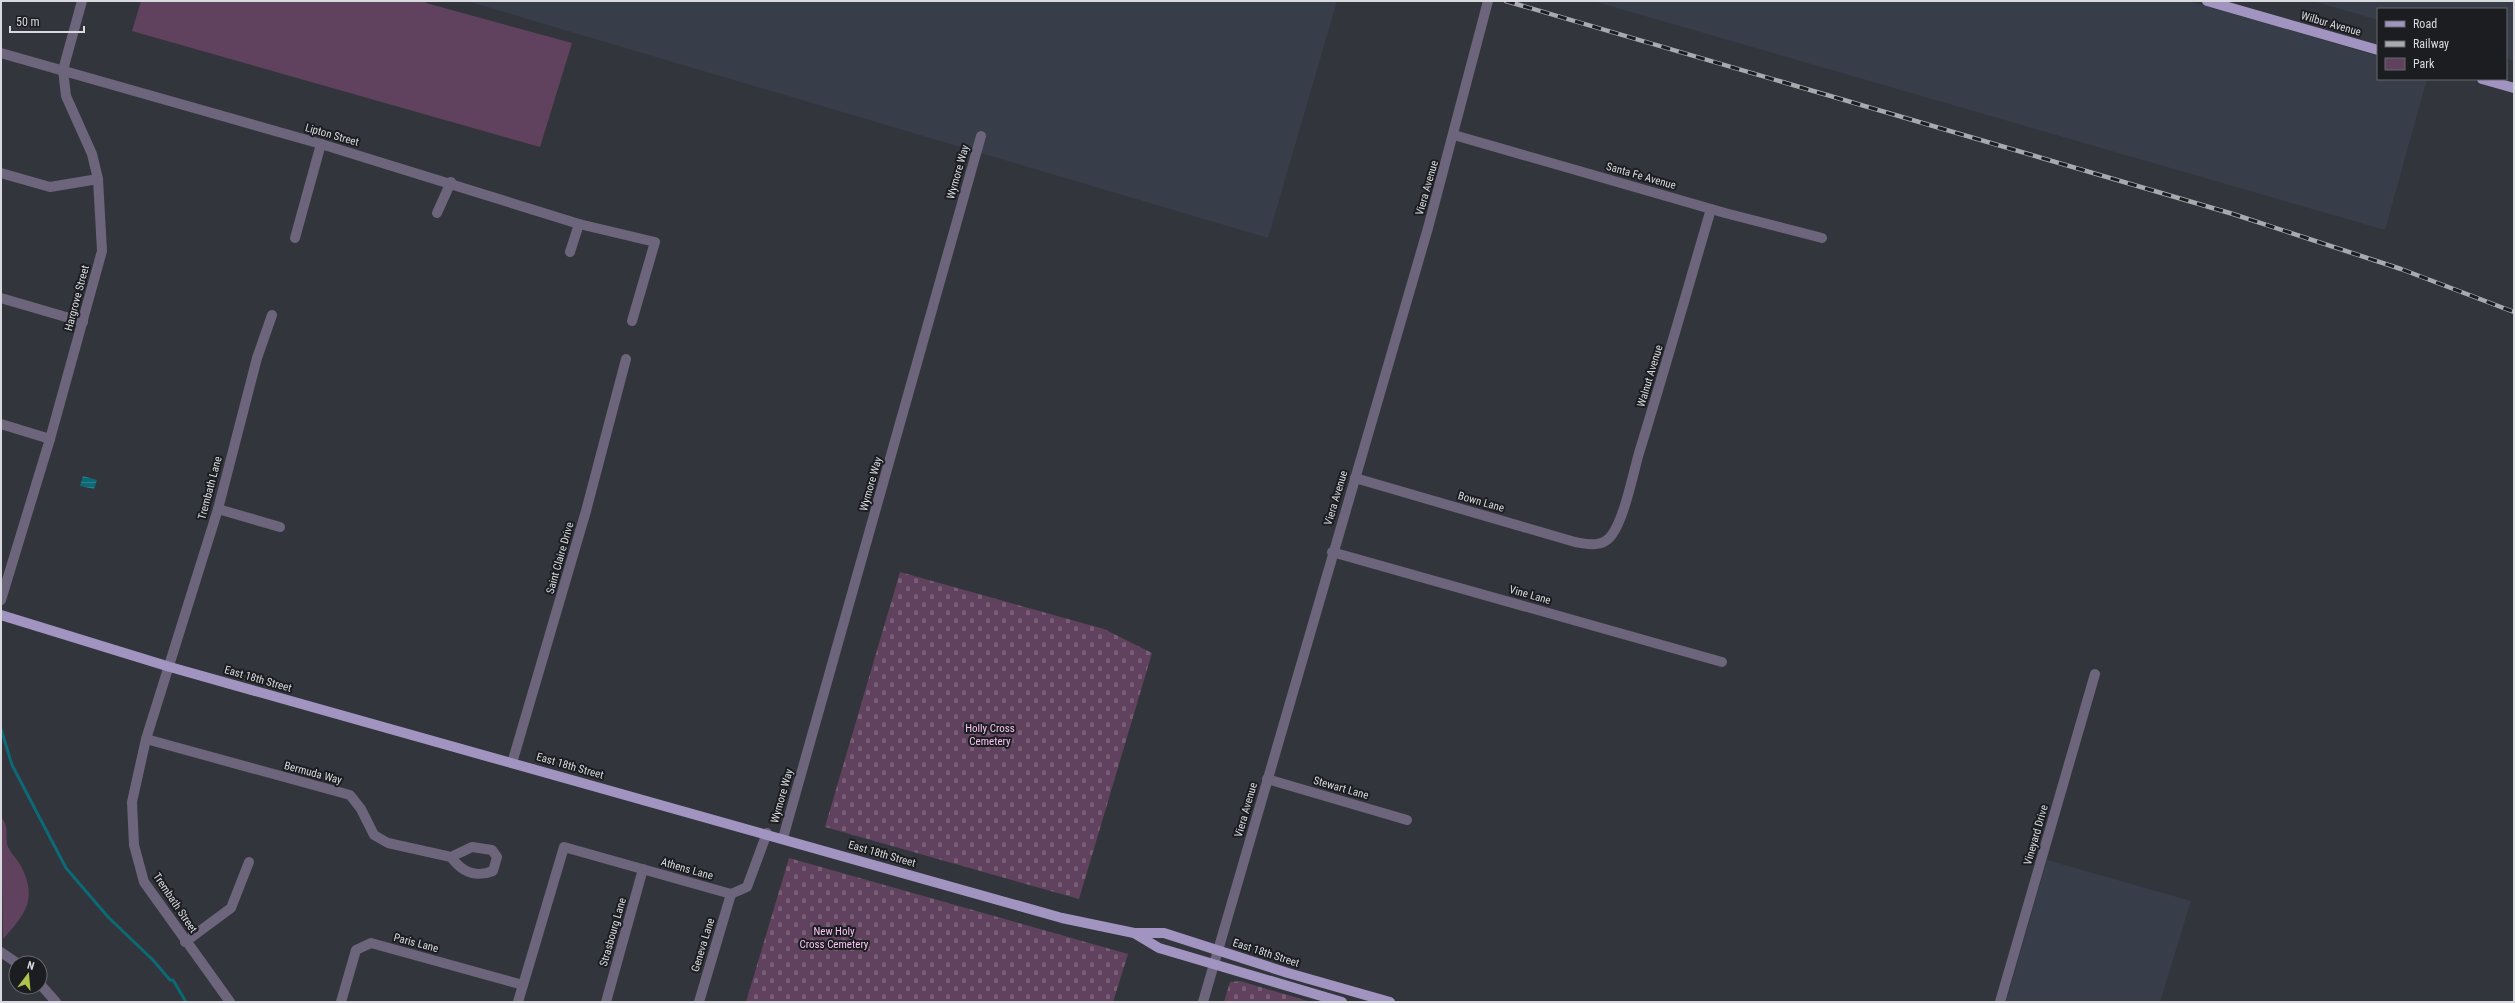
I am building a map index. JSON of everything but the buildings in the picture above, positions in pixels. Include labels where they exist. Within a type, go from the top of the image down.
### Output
[{"type":"main road","name":"Wilbur Avenue","points":[[2207,1],[2377,50]]},
{"type":"main road","points":[[2486,80],[2514,88]]},
{"type":"main road","name":"East 18th Street","points":[[1,615],[170,666],[512,763],[767,833],[1062,918],[1134,933],[1164,933],[1390,1002]]},
{"type":"main road","name":"East 18th Street","points":[[1134,933],[1159,948],[1342,1002]]},
{"type":"street","name":"Hargrove Street","points":[[1,600],[50,439],[102,251],[98,179],[92,154],[66,96],[63,70],[82,1]]},
{"type":"street","name":"Viera Avenue","points":[[1203,1002],[1332,552],[1355,478],[1454,135],[1488,1]]},
{"type":"street","name":"Lipton Street","points":[[1,53],[451,182],[579,224],[656,242],[632,320]]},
{"type":"street","name":"Santa Fe Avenue","points":[[1454,135],[1711,209],[1822,238]]},
{"type":"street","name":"Wymore Way","points":[[783,838],[981,136]]},
{"type":"street","points":[[295,238],[321,144]]},
{"type":"street","points":[[1,173],[50,187],[98,179]]},
{"type":"street","points":[[437,213],[451,182]]},
{"type":"street","name":"Walnut Avenue","points":[[1602,544],[1611,538],[1617,528],[1711,209]]},
{"type":"street","points":[[570,252],[579,224]]},
{"type":"street","points":[[1,298],[83,322]]},
{"type":"street","name":"Trembath Lane","points":[[170,666],[218,509],[257,358],[272,315]]},
{"type":"street","name":"Saint Claire Drive","points":[[512,763],[584,518],[626,359]]},
{"type":"street","points":[[1,424],[50,439]]},
{"type":"street","name":"Bown Lane","points":[[1355,478],[1575,542],[1591,545],[1602,544]]},
{"type":"street","points":[[218,509],[280,527]]},
{"type":"street","name":"Vine Lane","points":[[1332,552],[1722,662]]},
{"type":"street","name":"Trembath Street","points":[[170,666],[146,739],[132,802],[134,845],[144,882],[230,1002]]},
{"type":"street","name":"Vineyard Drive","points":[[2000,1002],[2095,674]]},
{"type":"street","name":"Bermuda Way","points":[[146,739],[350,795],[361,809],[374,836],[388,843],[452,857]]},
{"type":"street","name":"Stewart Lane","points":[[1267,779],[1407,820]]},
{"type":"street","points":[[731,894],[747,887],[767,833]]},
{"type":"street","name":"Athens Lane","points":[[523,985],[564,847],[731,894]]},
{"type":"street","points":[[186,942],[231,908],[249,862]]},
{"type":"street","name":"Strasbourg Lane","points":[[606,1002],[643,869]]},
{"type":"street","name":"Geneva Lane","points":[[699,1002],[731,894]]},
{"type":"street","name":"Paris Lane","points":[[341,1002],[356,950],[371,943],[523,985]]},
{"type":"street","points":[[518,1002],[523,985]]},
{"type":"street","points":[[48,993],[56,1002]]},
{"type":"shaded area","points":[[467,1],[1337,1],[1268,238]]},
{"type":"shaded area","points":[[1593,1],[2188,1],[2377,56],[2377,80],[2427,80],[2385,230]]},
{"type":"shaded area","points":[[2313,1],[2514,1],[2514,61],[2507,58],[2507,8],[2377,8],[2377,20]]},
{"type":"shaded area","points":[[2047,860],[2191,901],[2160,1002],[2006,1002]]},
{"type":"green space","points":[[141,1],[427,1],[426,3],[572,43],[540,147],[132,31]]},
{"type":"green space","name":"Holly Cross Cemetery","points":[[900,572],[1104,629],[1152,653],[1079,899],[825,827]]},
{"type":"green space","points":[[1,817],[6,826],[7,845],[21,866],[26,878],[29,897],[23,914],[3,939]]},
{"type":"green space","name":"New Holy Cross Cemetery","points":[[789,858],[1128,954],[1113,1002],[746,1002]]},
{"type":"green space","points":[[1240,981],[1311,1002],[1224,1002],[1230,982]]},
{"type":"water","points":[[83,476],[97,480],[94,489],[80,486]]},
{"type":"waterway","points":[[1,729],[12,765],[66,868],[109,918],[153,960],[170,980],[173,980],[186,1002]]},
{"type":"railway","points":[[1506,1],[2233,214],[2401,269],[2514,312]]}]
